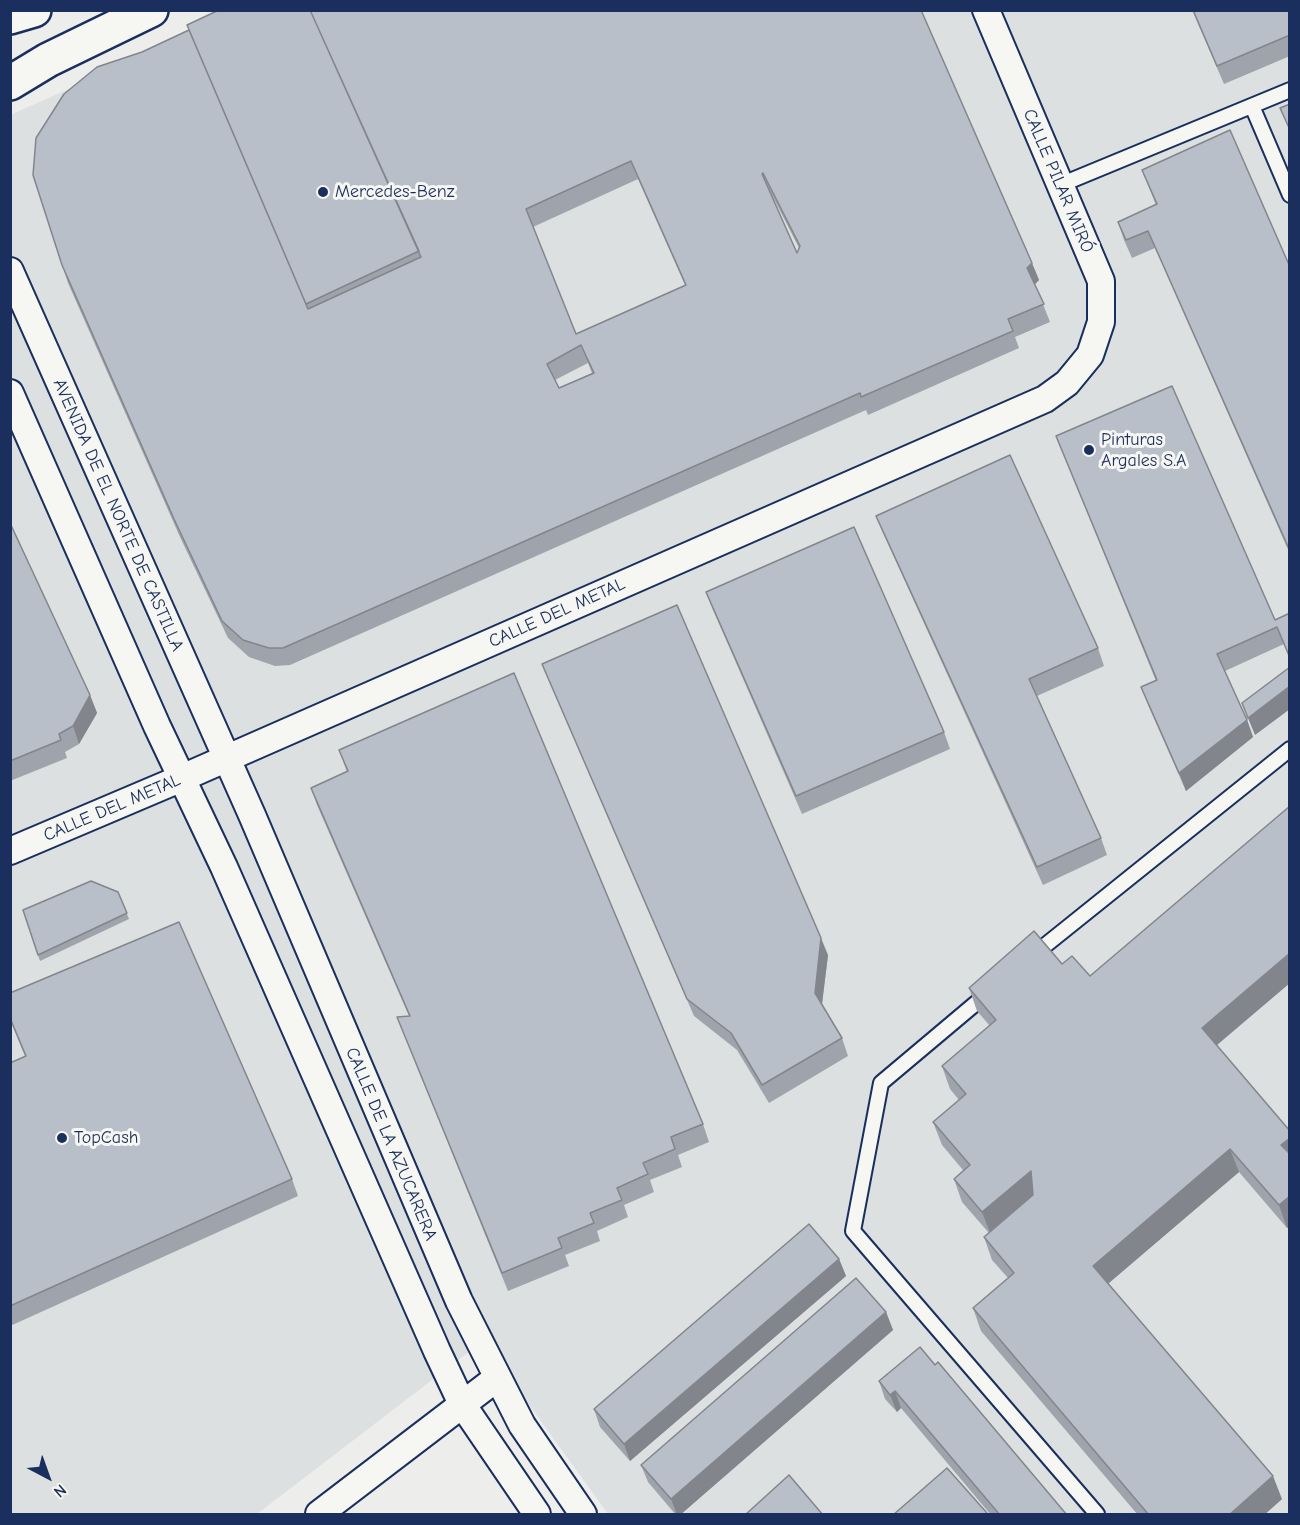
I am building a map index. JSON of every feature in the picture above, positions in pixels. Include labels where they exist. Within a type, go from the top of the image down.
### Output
[{"type":"main road","points":[[10,17],[34,10]]},
{"type":"main road","points":[[10,83],[48,60],[151,10]]},
{"type":"street","name":"CALLE PILAR MIRÓ","points":[[986,10],[1101,281],[1101,322],[1090,355]]},
{"type":"street","name":"AVENIDA DE EL NORTE DE CASTILLA","points":[[10,271],[227,759]]},
{"type":"street","name":"CALLE DEL METAL","points":[[10,851],[227,759],[1045,399],[1067,383],[1090,355]]},
{"type":"street","points":[[10,393],[224,867],[462,1404],[537,1515]]},
{"type":"street","name":"CALLE DE LA AZUCARERA","points":[[227,759],[459,1301],[497,1378],[544,1461],[583,1515]]},
{"type":"street","points":[[319,1515],[497,1378]]},
{"type":"lane","points":[[1060,185],[1290,90]]},
{"type":"lane","points":[[1252,106],[1290,195]]},
{"type":"lane","points":[[1017,969],[1099,900],[1290,749]]},
{"type":"lane","points":[[999,984],[881,1083],[853,1231],[1097,1515]]},
{"type":"shaded area","points":[[245,11],[1289,11],[1289,1514],[608,1514],[483,1341],[257,1514],[11,1514],[10,115]]},
{"type":"building","name":"Mercedes-Benz","points":[[219,10],[310,10],[419,251],[306,304],[187,25]]},
{"type":"building","points":[[310,10],[921,10],[1032,263],[1027,268],[1044,304],[1008,319],[1013,331],[861,397],[860,393],[283,648],[269,648],[243,640],[222,621],[174,519],[62,265],[33,175],[36,138],[64,94],[97,67],[142,52],[189,30],[308,309],[421,257]],"holes":[[[631,161],[686,285],[576,334],[526,209]],[[762,174],[800,246],[797,253]],[[581,345],[594,373],[559,388],[547,364]]]},
{"type":"building","points":[[1193,10],[1290,10],[1290,35],[1217,66]]},
{"type":"building","points":[[1290,104],[1290,130],[1280,108]]},
{"type":"building","points":[[1230,130],[1290,267],[1290,551],[1148,231],[1126,240],[1118,222],[1157,204],[1142,170]]},
{"type":"building","points":[[1172,386],[1275,620],[1290,613],[1290,658],[1277,627],[1217,654],[1247,720],[1179,773],[1141,687],[1157,680],[1056,436]]},
{"type":"building","points":[[1010,455],[1098,648],[1029,679],[1101,838],[1037,867],[876,516]]},
{"type":"building","points":[[10,523],[90,695],[73,726],[59,734],[61,740],[10,761]]},
{"type":"building","points":[[854,527],[944,732],[796,796],[706,592]]},
{"type":"building","points":[[677,605],[821,938],[815,993],[842,1038],[762,1085],[731,1033],[687,999],[542,664]]},
{"type":"building","points":[[1290,667],[1290,686],[1248,718],[1242,703]]},
{"type":"building","points":[[514,673],[703,1124],[671,1137],[675,1149],[643,1163],[648,1174],[617,1188],[622,1200],[590,1213],[594,1223],[558,1238],[562,1248],[502,1273],[397,1017],[410,1016],[311,788],[348,771],[339,750]]},
{"type":"building","points":[[1290,806],[1290,953],[1202,1028],[1290,1131],[1290,1138],[1281,1145],[1290,1154],[1290,1196],[1279,1205],[1230,1149],[1093,1266],[1273,1476],[1229,1515],[1149,1515],[973,1308],[1014,1273],[984,1237],[1033,1195],[1031,1171],[982,1212],[954,1179],[970,1165],[933,1122],[966,1094],[942,1066],[996,1020],[969,988],[1034,931],[1062,964],[1072,956],[1090,976]]},
{"type":"building","points":[[91,881],[118,892],[127,913],[38,955],[23,910]]},
{"type":"building","points":[[179,922],[292,1179],[10,1306],[10,1063],[26,1056],[10,1018],[10,993]]},
{"type":"building","points":[[809,1224],[839,1259],[624,1444],[594,1409]]},
{"type":"building","points":[[856,1278],[886,1312],[671,1499],[641,1465]]},
{"type":"building","points":[[920,1347],[935,1365],[938,1362],[1067,1515],[1000,1515],[895,1391],[890,1395],[879,1381]]},
{"type":"building","points":[[947,1468],[987,1513],[985,1515],[893,1515]]},
{"type":"building","points":[[789,1475],[823,1515],[745,1515]]},
{"type":"place","name":"Mercedes-Benz","points":[[323,192]]},
{"type":"place","name":"Pinturas Argales S.A","points":[[1089,450]]},
{"type":"place","name":"TopCash","points":[[62,1138]]}]
